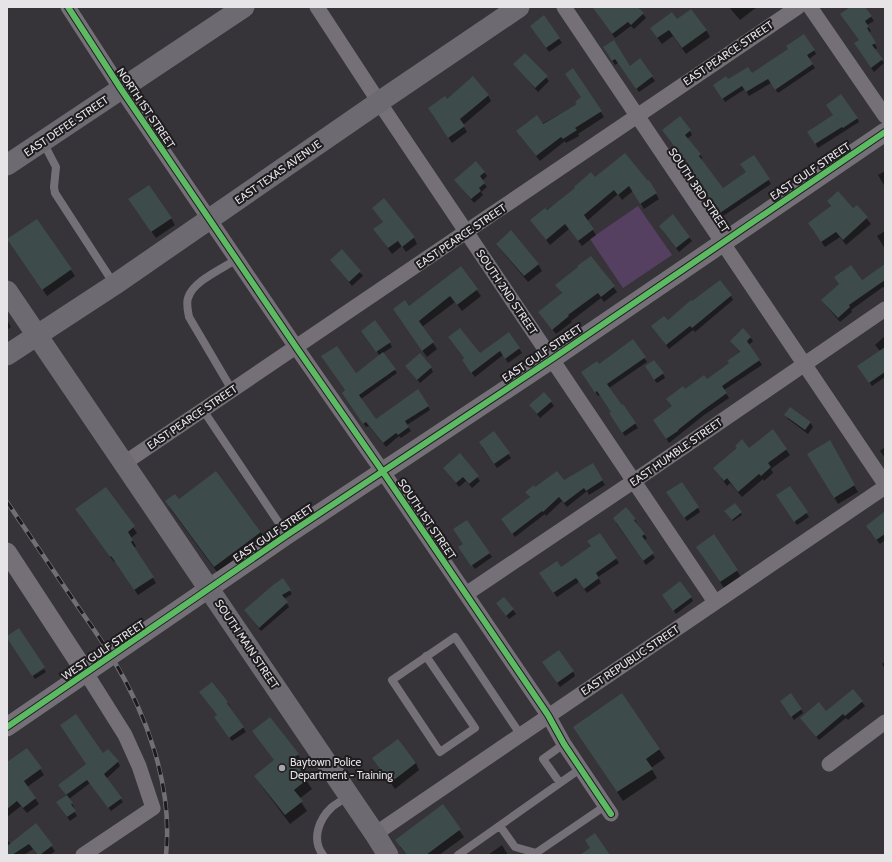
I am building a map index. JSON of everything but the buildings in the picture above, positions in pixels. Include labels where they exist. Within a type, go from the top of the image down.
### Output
[{"type":"main road","name":"EAST DEFEE STREET","points":[[7,165],[244,7]]},
{"type":"main road","name":"EAST TEXAS AVENUE","points":[[7,355],[210,219],[378,102],[519,7]]},
{"type":"main road","name":"SOUTH MAIN STREET","points":[[7,291],[388,855]]},
{"type":"street","name":"NORTH 1ST STREET","points":[[68,7],[121,89],[210,219]]},
{"type":"street","name":"SOUTH 2ND STREET","points":[[317,7],[378,102],[715,602]]},
{"type":"street","name":"SOUTH 3RD STREET","points":[[564,7],[885,486]]},
{"type":"street","name":"EAST PEARCE STREET","points":[[123,464],[636,115],[798,7]]},
{"type":"street","points":[[810,7],[885,116]]},
{"type":"street","name":"EAST GULF STREET","points":[[209,589],[287,535],[552,359],[885,132]]},
{"type":"street","name":"SOUTH 1ST STREET","points":[[210,219],[548,715],[564,744],[608,810]]},
{"type":"street","name":"EAST HUMBLE STREET","points":[[466,594],[885,309]]},
{"type":"street","name":"EAST REPUBLIC STREET","points":[[375,834],[885,486]]},
{"type":"street","points":[[7,552],[125,735],[139,766],[153,808],[83,855]]},
{"type":"street","name":"WEST GULF STREET","points":[[7,727],[209,589]]},
{"type":"street","points":[[829,764],[885,722]]},
{"type":"lane","points":[[42,141],[56,167],[54,187],[55,193],[114,284]]},
{"type":"lane","points":[[232,390],[189,317],[187,308],[188,299],[192,290],[199,282],[237,259]]},
{"type":"lane","points":[[203,410],[287,535]]},
{"type":"lane","points":[[426,656],[475,728],[440,752],[392,680],[426,656],[455,637],[520,734]]},
{"type":"lane","points":[[560,783],[543,759],[564,744]]},
{"type":"lane","points":[[458,855],[580,769]]},
{"type":"lane","points":[[323,855],[317,843],[316,835],[321,822],[332,807],[349,796]]},
{"type":"lane","points":[[500,826],[515,847],[536,853],[608,810]]},
{"type":"shaded area","points":[[638,206],[672,255],[623,288],[590,239]]},
{"type":"railway","points":[[7,502],[102,641],[124,678],[136,702],[155,751],[161,777],[167,829],[166,855]]},
{"type":"cycle path","points":[[68,7],[121,89],[548,715],[564,744],[611,814]]},
{"type":"cycle path","points":[[7,727],[287,535],[552,359],[885,132]]},
{"type":"place","name":"Baytown Police Department - Training","points":[[282,768]]}]
